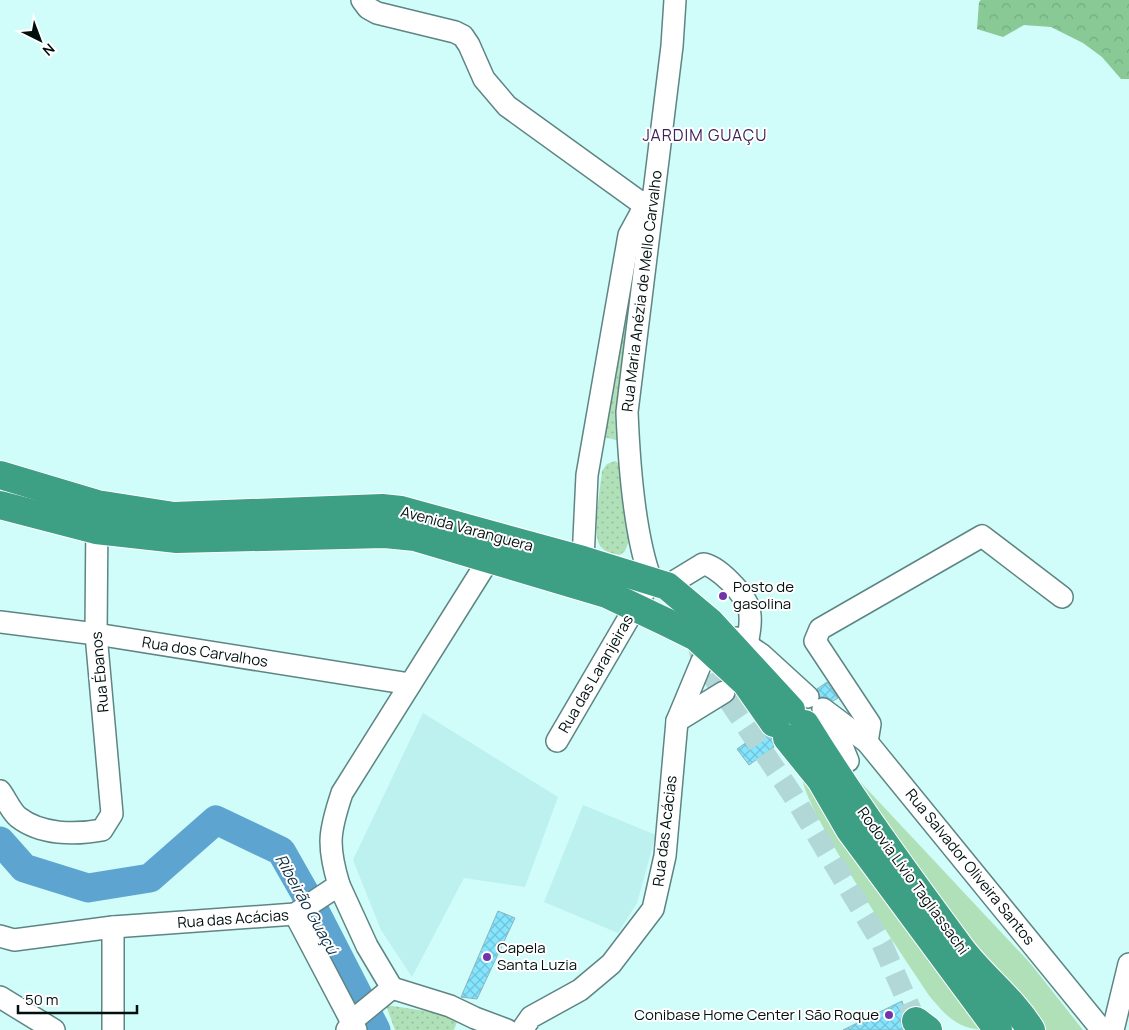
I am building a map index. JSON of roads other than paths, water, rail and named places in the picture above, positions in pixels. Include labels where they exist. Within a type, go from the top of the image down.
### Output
[{"type":"highway","name":"Avenida Varanguera","points":[[0,475],[96,517],[177,539],[385,534],[415,537],[489,558],[659,583],[710,622],[802,716]]},
{"type":"highway","name":"Avenida Varanguera","points":[[0,505],[96,517],[382,508],[402,510],[580,572],[607,594],[696,638],[746,683],[802,716]]},
{"type":"highway","name":"Rodovia Lívio Tagliassachi","points":[[802,716],[841,767],[963,952],[1024,1023]]},
{"type":"highway","name":"Rodovia Lívio Tagliassachi","points":[[802,716],[821,780],[850,830],[998,1030]]},
{"type":"street","points":[[362,0],[368,8],[377,13],[455,32],[463,36],[484,79],[507,106],[650,203],[629,234],[592,439],[587,475],[580,572]]},
{"type":"street","name":"Rua Maria Anézia de Mello Carvalho","points":[[659,583],[644,560],[628,450],[627,412],[675,0]]},
{"type":"street","points":[[592,439],[628,450]]},
{"type":"street","name":"Rua Ébanos","points":[[0,791],[17,816],[34,826],[77,834],[102,830],[112,814],[96,634],[96,517]]},
{"type":"street","points":[[841,767],[867,742],[870,724],[815,641],[820,629],[982,536],[1062,597]]},
{"type":"street","points":[[489,558],[342,794],[331,828],[330,856],[339,884],[366,946],[392,988],[450,1006],[507,1030]]},
{"type":"street","points":[[659,583],[703,564],[716,568],[744,599],[749,608],[747,645]]},
{"type":"street","name":"Rua das Laranjeiras","points":[[557,741],[635,607],[659,583]]},
{"type":"street","name":"Rua dos Carvalhos","points":[[0,622],[96,634],[410,684]]},
{"type":"street","name":"Rua Salvador Oliveira Santos","points":[[710,622],[731,633],[747,645],[802,716],[867,742],[1102,1030]]},
{"type":"street","name":"Rua das Acácias","points":[[522,1030],[531,1017],[580,990],[611,964],[653,910],[665,856],[677,721],[702,661]]},
{"type":"street","points":[[677,721],[724,692]]},
{"type":"street","points":[[339,884],[308,906],[358,1019],[392,988]]},
{"type":"street","name":"Rua das Acácias","points":[[0,936],[14,940],[308,906]]},
{"type":"street","points":[[113,928],[114,1030]]},
{"type":"street","points":[[1113,1030],[1129,964]]},
{"type":"street","points":[[0,997],[54,1030]]},
{"type":"waterway","name":"Ribeirão Guaçú","points":[[0,841],[24,868],[88,888],[150,878],[216,820],[281,851],[314,909],[376,1030]]},
{"type":"tunnel","points":[[698,645],[702,661],[794,797],[882,944],[916,1021]]},
{"type":"place","name":"Posto de gasolina","points":[[723,596]]},
{"type":"place","name":"Capela Santa Luzia","points":[[487,957]]},
{"type":"place","name":"Conibase Home Center | São Roque","points":[[889,1015]]},
{"type":"district","name":"JARDIM GUAÇU","points":[[705,135]]}]
